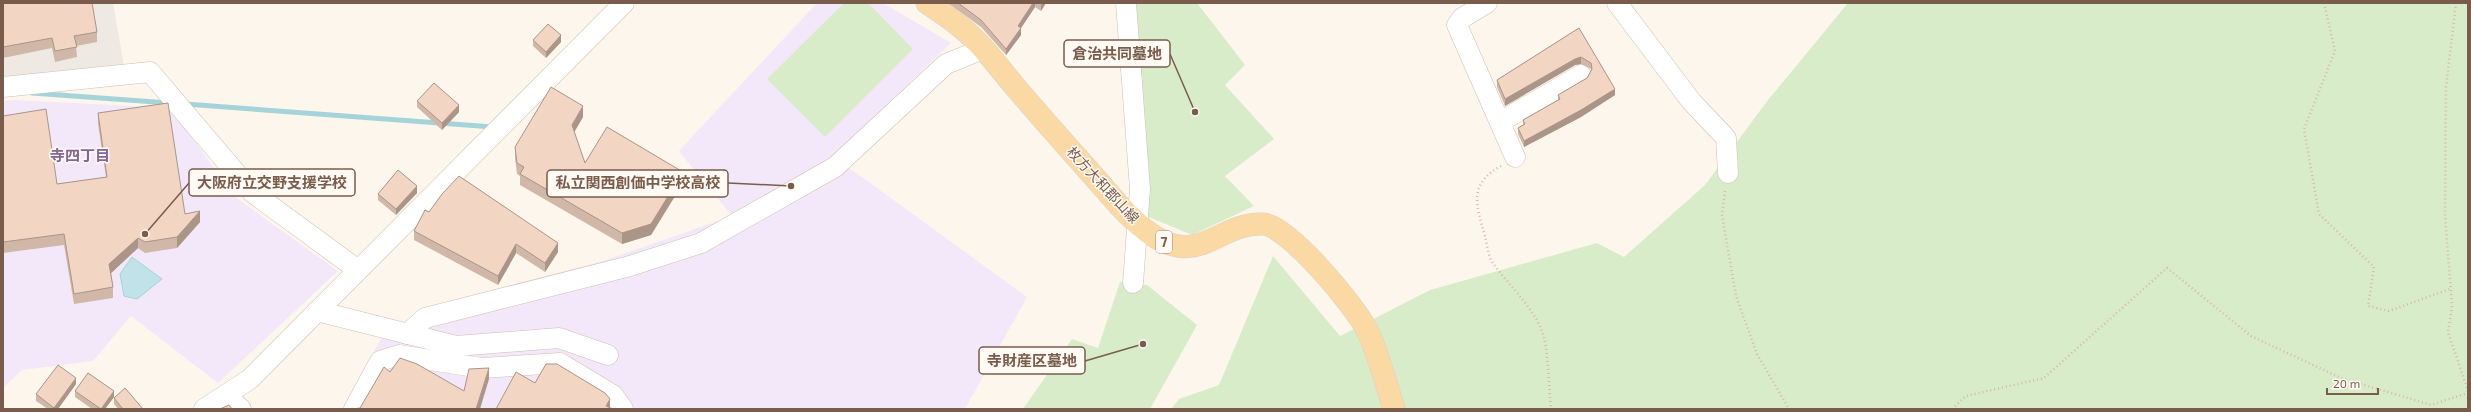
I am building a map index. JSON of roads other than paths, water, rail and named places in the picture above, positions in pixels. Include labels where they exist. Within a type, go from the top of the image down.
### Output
[{"type":"main road","name":"枚方大和郡山線","points":[[927,3],[948,17],[983,49],[1120,207],[1137,222],[1169,245],[1186,247],[1208,242],[1246,226],[1264,224],[1280,231],[1298,246],[1346,298],[1368,331],[1394,409]]},
{"type":"street","points":[[204,409],[250,379],[624,3]]},
{"type":"street","points":[[1126,3],[1140,189],[1133,283]]},
{"type":"street","points":[[1487,3],[1462,18],[1457,25],[1515,158]]},
{"type":"street","points":[[1616,3],[1691,101],[1726,138],[1728,173]]},
{"type":"street","points":[[407,334],[425,318],[630,266],[701,243],[835,167],[946,64],[983,49]]},
{"type":"street","points":[[3,87],[150,72],[253,193],[358,270]]},
{"type":"street","points":[[1500,122],[1581,75]]},
{"type":"street","points":[[317,311],[456,346],[560,338],[608,355]]},
{"type":"street","points":[[354,409],[380,361],[400,356],[481,368],[560,363],[612,395],[623,409]]},
{"type":"street","points":[[226,395],[241,409]]},
{"type":"water","points":[[132,257],[162,279],[137,299],[124,296],[120,274]]},
{"type":"waterway","points":[[32,93],[169,103]]},
{"type":"waterway","points":[[185,104],[493,127]]},
{"type":"place","name":"倉治共同墓地","points":[[1195,112]]},
{"type":"place","name":"私立関西創価中学校高校","points":[[791,186]]},
{"type":"place","name":"大阪府立交野支援学校","points":[[145,234]]},
{"type":"place","name":"寺財産区墓地","points":[[1143,344]]},
{"type":"district","name":"寺四丁目","points":[[80,156]]}]
